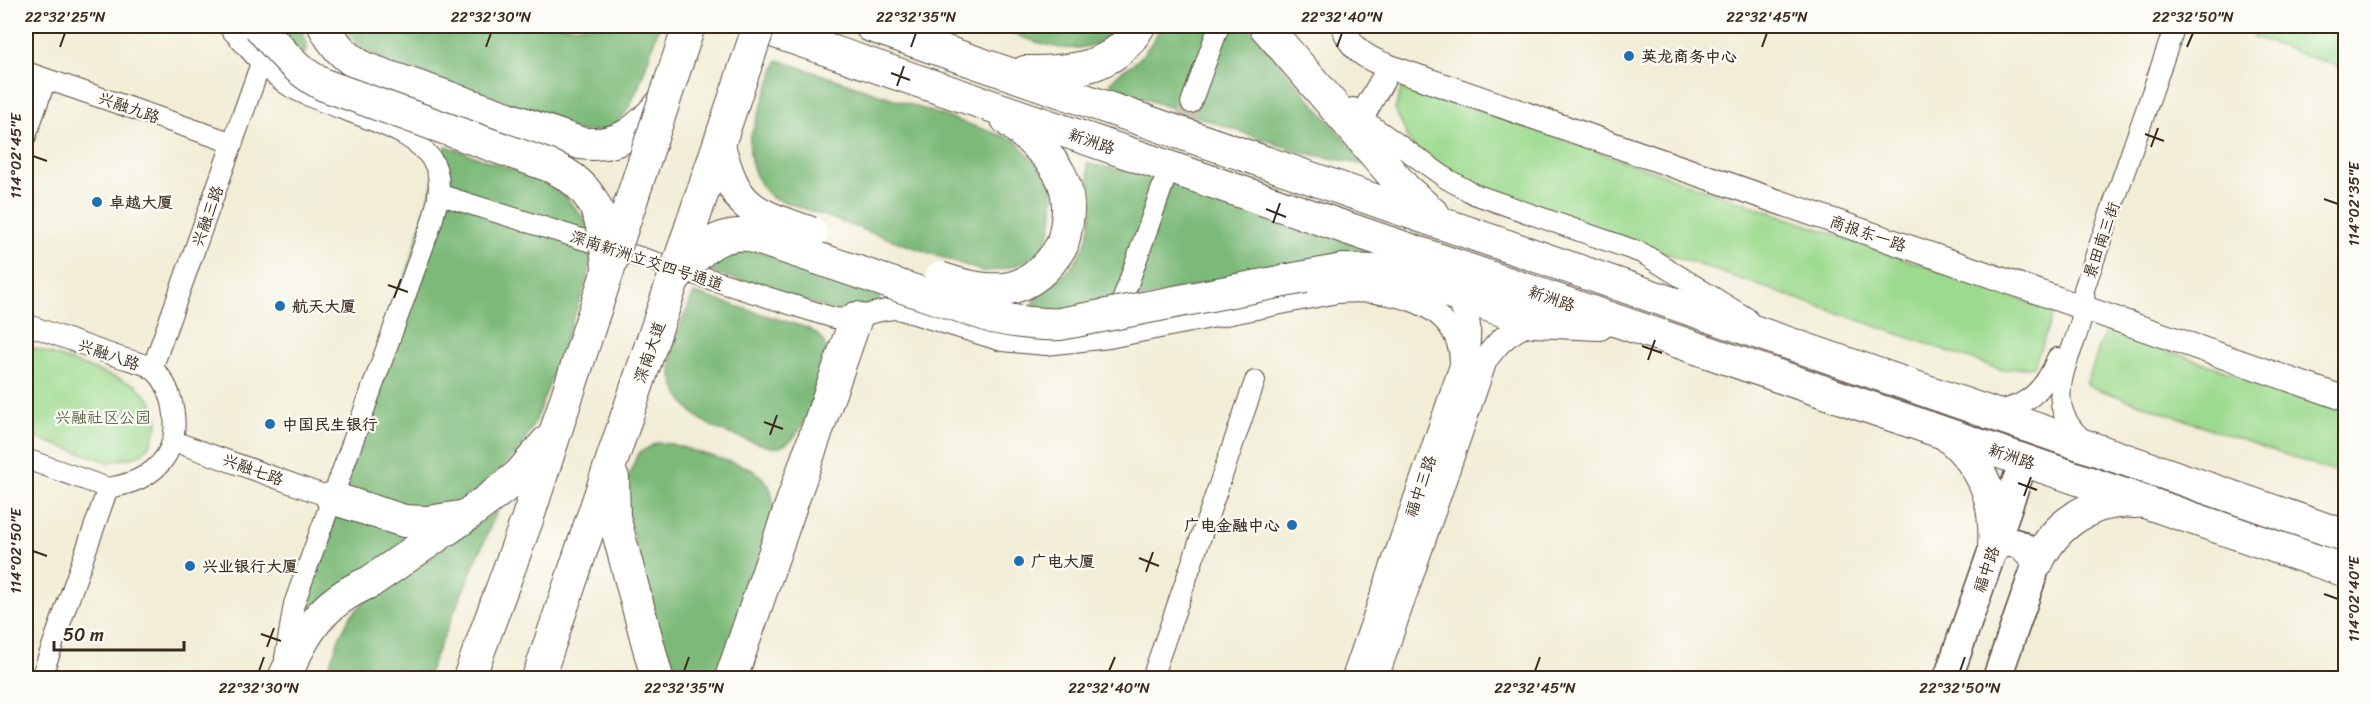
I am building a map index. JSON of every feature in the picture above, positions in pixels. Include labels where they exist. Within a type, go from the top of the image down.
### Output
[{"type":"main road","points":[[324,26],[334,44],[349,59],[364,68],[580,143],[595,145],[620,140],[641,126],[663,102]]},
{"type":"main road","points":[[469,678],[527,520],[608,267],[689,26]]},
{"type":"main road","name":"新洲路","points":[[759,26],[2346,571]]},
{"type":"main road","name":"深南大道","points":[[538,678],[759,26]]},
{"type":"main road","name":"新洲路","points":[[871,26],[2346,536]]},
{"type":"main road","points":[[1007,72],[1060,72],[1098,63],[1120,51],[1139,26]]},
{"type":"main road","points":[[1265,26],[1358,125],[1405,189],[1425,208],[1450,226]]},
{"type":"main road","points":[[239,27],[289,61],[301,72],[324,85],[550,166],[576,179],[593,200],[599,213],[606,243],[608,267]]},
{"type":"main road","points":[[719,145],[727,175],[738,196],[753,210],[770,219],[968,288],[993,291],[1016,287],[1035,278],[1051,263],[1062,245],[1069,207],[1066,190],[1058,170],[1044,151],[995,108]]},
{"type":"main road","points":[[674,278],[715,240],[737,234],[748,235],[992,316],[1021,323],[1060,324],[1343,270],[1375,271],[1455,294],[1534,321],[1634,326]]},
{"type":"main road","points":[[731,678],[856,318]]},
{"type":"main road","points":[[283,678],[310,626],[336,600],[352,589],[370,582],[466,516],[520,474],[555,433]]},
{"type":"main road","points":[[1946,433],[1964,448],[1986,485],[1995,524],[1994,547],[2008,542],[2023,546],[2037,563]]},
{"type":"main road","points":[[612,459],[614,517],[657,678]]},
{"type":"main road","name":"福中路","points":[[1948,678],[2024,460]]},
{"type":"main road","points":[[332,498],[393,518],[410,521],[428,522],[466,516]]},
{"type":"main road","points":[[1997,678],[2037,563],[2044,547],[2055,533],[2085,511],[2108,504],[2127,502],[2150,504]]},
{"type":"street","points":[[1191,103],[1219,26]]},
{"type":"street","points":[[1282,26],[1358,125],[1473,194],[1642,253],[1785,342]]},
{"type":"street","name":"商报东一路","points":[[1344,26],[1355,48],[1368,58],[1390,67],[2081,301],[2346,399]]},
{"type":"street","name":"景田南三街","points":[[2093,448],[2067,423],[2061,406],[2062,372],[2081,301],[2175,26]]},
{"type":"street","points":[[239,27],[261,63],[286,84],[305,94],[393,129],[418,143],[437,171],[438,194],[431,225],[294,604],[283,678]]},
{"type":"street","name":"兴融三路","points":[[152,369],[261,63]]},
{"type":"street","points":[[1358,125],[1390,67]]},
{"type":"street","name":"兴融九路","points":[[26,72],[233,143]]},
{"type":"street","points":[[26,136],[46,79]]},
{"type":"street","points":[[1109,338],[1164,182]]},
{"type":"street","name":"深南新洲立交四号通道","points":[[438,194],[820,315],[848,320],[856,318]]},
{"type":"street","points":[[856,318],[885,309],[898,309],[985,336],[1017,343],[1046,345],[1109,338],[1336,292],[1371,292],[1414,303],[1444,319],[1458,341],[1460,361],[1458,376]]},
{"type":"street","name":"福中三路","points":[[1354,678],[1467,351],[1469,332],[1466,312],[1455,294]]},
{"type":"street","points":[[1984,411],[2004,410],[2022,404],[2037,394],[2054,368],[2081,301]]},
{"type":"street","name":"福中三路","points":[[1376,678],[1485,360],[1497,343],[1513,330],[1534,321]]},
{"type":"street","name":"兴融八路","points":[[26,324],[152,369],[162,382],[172,402],[176,422],[173,441]]},
{"type":"street","points":[[1152,678],[1256,381]]},
{"type":"street","points":[[26,459],[108,488],[132,482],[152,471],[167,454],[173,441]]},
{"type":"street","name":"兴融七路","points":[[173,441],[332,498]]},
{"type":"street","points":[[41,678],[108,488]]},
{"type":"green space","points":[[262,26],[300,26],[307,47],[304,55]]},
{"type":"green space","points":[[343,26],[659,26],[640,84],[625,113],[617,123],[607,129],[579,132],[362,51]]},
{"type":"green space","points":[[992,26],[1120,26],[1105,39],[1090,46],[1074,48],[1042,44]]},
{"type":"green space","points":[[1161,26],[1248,26],[1366,165],[1300,152],[1113,88],[1111,83],[1113,79],[1140,58],[1152,43]]},
{"type":"green space","points":[[2258,26],[2345,26],[2345,69],[2254,37]]},
{"type":"green space","points":[[778,60],[1015,140],[1054,185],[1051,227],[1041,248],[1034,255],[1014,266],[981,271],[771,197],[754,170],[750,155],[750,138]]},
{"type":"green space","points":[[1403,84],[2054,311],[2034,366],[2002,370],[1475,187],[1411,145],[1395,109]]},
{"type":"green space","points":[[446,146],[536,178],[567,198],[587,223],[594,251],[585,286],[536,420],[518,452],[475,493],[446,509],[392,505],[344,490],[439,163]]},
{"type":"green space","points":[[1087,164],[1142,173],[1378,251],[1376,256],[1339,254],[1113,305],[1045,310],[1032,304],[1041,292],[1074,264],[1087,238],[1091,195]]},
{"type":"green space","points":[[748,248],[882,291],[877,304],[849,315],[706,270],[714,255]]},
{"type":"green space","points":[[694,293],[807,328],[823,341],[827,361],[808,416],[792,440],[782,446],[770,447],[729,434],[705,422],[685,404],[672,378],[672,355],[679,328]]},
{"type":"green space","points":[[2106,329],[2345,412],[2345,476],[2086,385]]},
{"type":"green space","name":"兴融社区公园","points":[[26,345],[136,385],[152,402],[158,423],[151,443],[144,452],[134,457],[109,462],[26,435]]},
{"type":"green space","points":[[656,443],[671,444],[747,467],[764,480],[771,491],[772,512],[721,678],[667,678],[623,492],[639,453]]},
{"type":"green space","points":[[338,509],[429,527],[301,620]]},
{"type":"green space","points":[[497,511],[426,678],[325,678],[340,636],[350,617],[370,596]]},
{"type":"tunnel","points":[[1166,176],[1191,103]]},
{"type":"place","name":"英龙商务中心","points":[[1629,56]]},
{"type":"place","name":"卓越大厦","points":[[97,202]]},
{"type":"place","name":"航天大厦","points":[[280,306]]},
{"type":"place","name":"中国民生银行","points":[[270,424]]},
{"type":"place","name":"广电金融中心","points":[[1292,525]]},
{"type":"place","name":"广电大厦","points":[[1019,561]]},
{"type":"place","name":"兴业银行大厦","points":[[190,566]]}]
